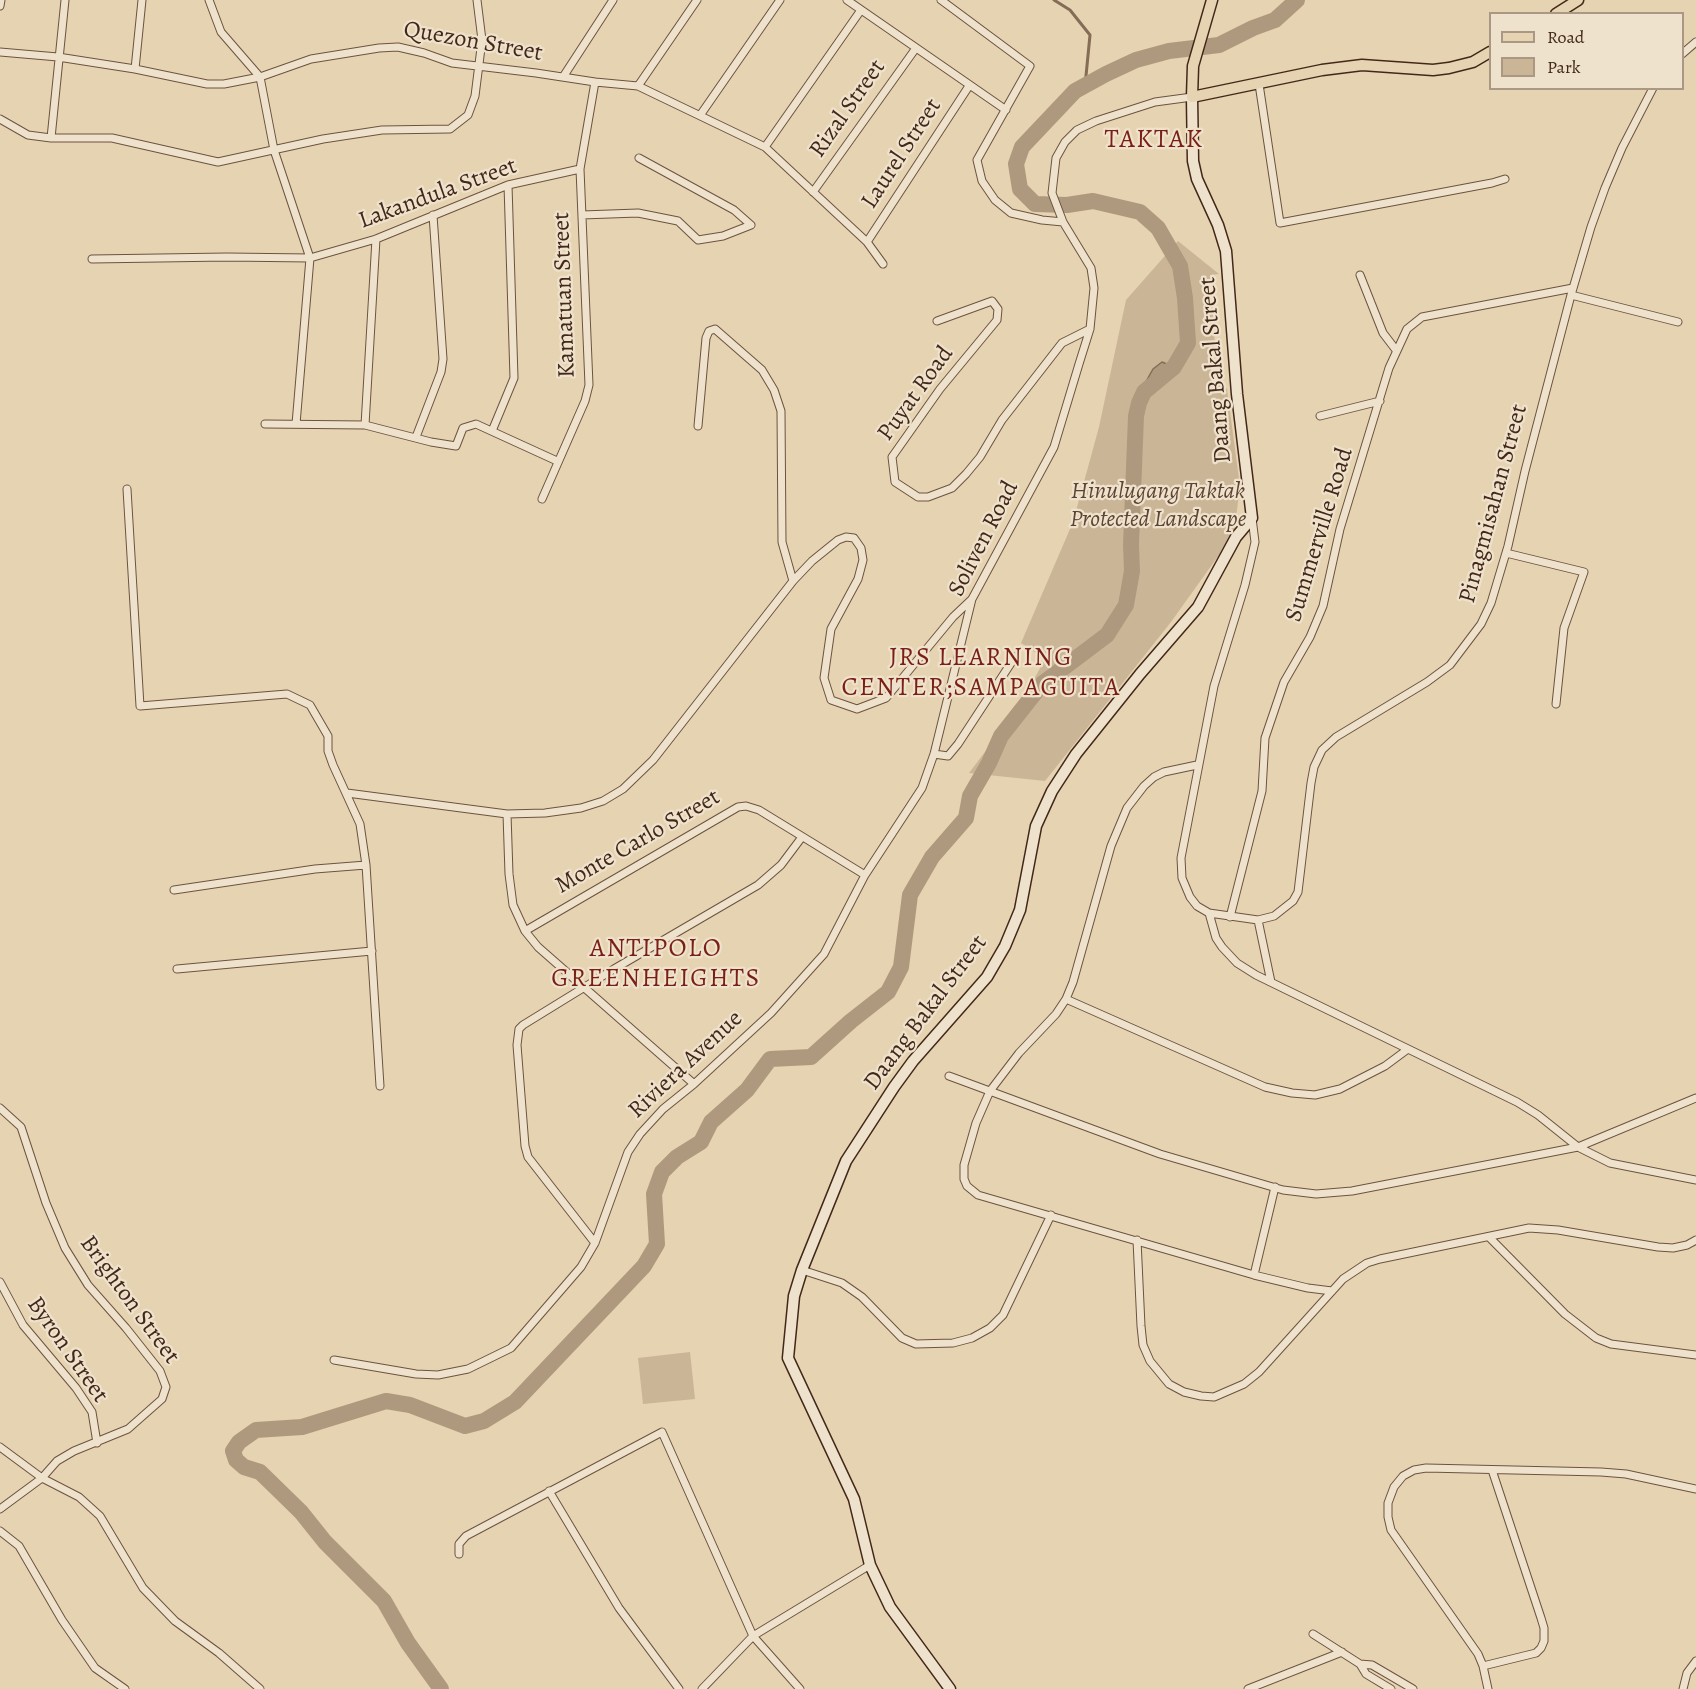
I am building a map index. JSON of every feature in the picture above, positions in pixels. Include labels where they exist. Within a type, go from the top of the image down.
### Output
[{"type":"main road","points":[[1212,0],[1193,66],[1192,97],[1322,70],[1362,65],[1433,70],[1449,68],[1473,62],[1489,53]]},
{"type":"main road","points":[[1559,12],[1578,0]]},
{"type":"street","points":[[0,6],[1,0]]},
{"type":"street","points":[[51,138],[65,0]]},
{"type":"street","points":[[135,69],[141,0]]},
{"type":"street","points":[[209,0],[221,32],[260,77],[274,150],[310,258],[296,424]]},
{"type":"street","points":[[0,119],[28,135],[51,138],[112,138],[218,162],[322,139],[382,129],[450,129],[468,116],[475,96],[482,40],[477,0]]},
{"type":"street","points":[[562,77],[614,0]]},
{"type":"street","points":[[638,86],[697,0]]},
{"type":"street","points":[[701,114],[780,0]]},
{"type":"street","points":[[847,0],[1006,110]]},
{"type":"street","points":[[941,0],[1030,66],[977,160],[982,182],[996,200],[1011,213],[1042,220],[1062,219]]},
{"type":"street","points":[[765,147],[861,10]]},
{"type":"street","points":[[1684,53],[1696,42]]},
{"type":"street","name":"Quezon Street","points":[[0,52],[58,57],[135,69],[207,84],[224,84],[260,77],[311,59],[398,47],[452,63],[638,86],[701,114],[765,147],[867,242],[883,264]]},
{"type":"street","name":"Rizal Street","points":[[813,192],[916,48]]},
{"type":"street","name":"Kamatuan Street","points":[[542,499],[585,401],[589,385],[580,169],[595,82]]},
{"type":"street","points":[[1259,84],[1280,223],[1505,179]]},
{"type":"street","name":"Laurel Street","points":[[867,242],[969,86]]},
{"type":"street","name":"Pinagmisahan Street","points":[[1258,921],[1274,916],[1293,901],[1298,892],[1311,783],[1314,767],[1322,750],[1344,731],[1427,682],[1450,665],[1481,624],[1491,603],[1506,553],[1572,292],[1605,188],[1622,148],[1652,90]]},
{"type":"street","name":"Soliven Road","points":[[865,875],[922,788],[934,754],[972,599],[1054,447],[1090,329],[1094,288],[1091,268],[1062,219],[1052,192],[1056,158],[1065,142],[1077,130],[1155,102],[1192,97]]},
{"type":"street","name":"Daang Bakal Street","points":[[950,1689],[890,1606],[870,1565],[854,1499],[788,1358],[794,1296],[802,1270],[846,1161],[913,1061],[987,977],[1005,946],[1020,910],[1036,826],[1052,791],[1076,754],[1140,674],[1198,607],[1236,537],[1252,518],[1238,404],[1226,251],[1218,225],[1197,179],[1193,161],[1192,97]]},
{"type":"street","points":[[582,215],[638,213],[678,221],[698,240],[723,236],[751,225],[734,210],[639,158]]},
{"type":"street","name":"Lakandula Street","points":[[92,259],[310,258],[376,239],[508,185],[580,169]]},
{"type":"street","points":[[492,431],[514,378],[508,185]]},
{"type":"street","points":[[416,437],[441,372],[443,359],[434,215]]},
{"type":"street","points":[[365,425],[376,239]]},
{"type":"street","points":[[1360,275],[1383,333],[1396,350]]},
{"type":"street","points":[[1572,292],[1678,322]]},
{"type":"street","name":"Summerville Road","points":[[1230,917],[1262,791],[1265,738],[1284,682],[1310,637],[1323,606],[1341,529],[1389,368],[1407,329],[1422,317],[1572,292]]},
{"type":"street","name":"Puyat Road","points":[[937,321],[992,301],[998,309],[997,320],[940,389],[892,457],[895,482],[918,497],[928,497],[952,488],[966,474],[1013,405],[1062,343],[1090,329]]},
{"type":"street","points":[[698,426],[706,338],[709,331],[715,329],[762,370],[774,390],[781,411],[782,542],[793,581]]},
{"type":"street","points":[[1320,416],[1380,401]]},
{"type":"street","points":[[265,424],[365,425],[456,446],[463,428],[476,424],[557,461]]},
{"type":"street","points":[[127,489],[140,706],[287,694],[310,705],[328,736],[328,751],[333,765],[360,824],[366,865],[380,1086]]},
{"type":"street","points":[[1252,518],[1255,542],[1245,585],[1214,686],[1197,765],[1181,858],[1182,878],[1190,897],[1197,906],[1209,913],[1258,921],[1271,982]]},
{"type":"street","points":[[347,793],[507,814],[545,813],[581,808],[603,801],[623,789],[653,760],[793,581],[812,561],[838,540],[846,537],[854,538],[861,548],[863,560],[858,579],[831,629],[824,678],[831,700],[857,709],[886,698],[953,617],[972,599]]},
{"type":"street","points":[[1506,553],[1584,572],[1564,628],[1556,704]]},
{"type":"street","points":[[934,754],[948,756],[1015,657]]},
{"type":"street","points":[[1197,765],[1174,769],[1154,777],[1127,808],[1110,846],[1066,999],[1056,1014],[1019,1053],[990,1090],[976,1124],[964,1166],[966,1186],[978,1195],[1254,1275],[1308,1288],[1332,1291]]},
{"type":"street","name":"Monte Carlo Street","points":[[525,931],[738,807],[746,806],[759,810],[865,875]]},
{"type":"street","points":[[507,814],[509,874],[513,905],[525,931],[538,947],[694,1084]]},
{"type":"street","points":[[595,1243],[528,1157],[525,1146],[517,1035],[523,1025],[758,885],[781,865],[802,837]]},
{"type":"street","points":[[174,890],[315,869],[366,865]]},
{"type":"street","name":"Riviera Avenue","points":[[334,1360],[416,1374],[438,1375],[476,1366],[511,1347],[581,1267],[595,1243],[628,1152],[640,1134],[663,1109],[694,1084],[771,1013],[824,954],[865,875]]},
{"type":"street","points":[[1209,913],[1216,938],[1229,956],[1246,970],[1517,1102],[1557,1129],[1578,1147],[1610,1163],[1696,1180]]},
{"type":"street","points":[[177,969],[372,951]]},
{"type":"street","points":[[1066,999],[1264,1087],[1292,1093],[1316,1095],[1340,1089],[1385,1066],[1408,1049]]},
{"type":"street","points":[[949,1076],[1160,1154],[1275,1187],[1316,1194],[1352,1191],[1578,1147],[1696,1098]]},
{"type":"street","name":"Brighton Street","points":[[0,1108],[21,1127],[46,1203],[64,1248],[88,1285],[160,1371],[166,1387],[162,1399],[128,1429],[97,1443]]},
{"type":"street","points":[[1254,1275],[1275,1187]]},
{"type":"street","points":[[802,1270],[842,1283],[862,1297],[902,1338],[916,1344],[953,1343],[972,1338],[990,1328],[1003,1315],[1051,1215]]},
{"type":"street","points":[[1137,1240],[1143,1345],[1150,1361],[1169,1384],[1184,1392],[1214,1397],[1244,1384],[1259,1372],[1354,1270],[1380,1259],[1514,1230],[1542,1227],[1658,1247],[1672,1248],[1687,1245],[1696,1240]]},
{"type":"street","points":[[1489,1237],[1565,1314],[1596,1338],[1611,1344],[1696,1355]]},
{"type":"street","name":"Byron Street","points":[[0,1282],[23,1325],[76,1388],[92,1412],[97,1443]]},
{"type":"street","points":[[459,1554],[459,1544],[465,1536],[662,1432],[753,1636],[800,1689]]},
{"type":"street","points":[[0,1509],[42,1478],[57,1461],[74,1451],[97,1443]]},
{"type":"street","points":[[0,1447],[42,1478],[79,1497],[100,1516],[143,1588],[175,1621],[219,1653],[260,1689]]},
{"type":"street","points":[[1488,1689],[1484,1666],[1465,1635],[1391,1530],[1388,1503],[1394,1487],[1402,1476],[1413,1470],[1438,1468],[1601,1472],[1626,1474],[1696,1489]]},
{"type":"street","points":[[1484,1666],[1536,1653],[1544,1641],[1544,1628],[1492,1470]]},
{"type":"street","points":[[549,1491],[619,1608],[679,1689]]},
{"type":"street","points":[[0,1531],[19,1546],[62,1620],[95,1668],[124,1689]]},
{"type":"street","points":[[702,1689],[753,1636],[870,1565]]},
{"type":"street","points":[[1313,1635],[1360,1664],[1372,1665],[1413,1689]]},
{"type":"street","points":[[1248,1689],[1342,1653]]},
{"type":"street","points":[[1683,1689],[1687,1673],[1696,1661]]},
{"type":"street","points":[[1360,1664],[1366,1674],[1391,1689]]},
{"type":"green space","name":"Hinulugang Taktak Protected Landscape","points":[[1178,241],[1219,274],[1210,275],[1215,346],[1210,349],[1212,381],[1227,389],[1240,486],[1234,534],[1171,622],[1045,781],[969,773],[1019,707],[1045,659],[1021,643],[1073,522],[1099,427],[1126,300]]},
{"type":"green space","points":[[690,1352],[695,1399],[643,1404],[638,1358]]},
{"type":"shaded area","points":[[1162,362],[1174,367],[1178,373],[1148,394],[1136,416],[1135,401],[1153,369]]},
{"type":"waterway","points":[[1054,0],[1070,10],[1090,35],[1085,86]]},
{"type":"waterway","points":[[441,1689],[408,1643],[384,1601],[325,1542],[301,1512],[260,1472],[244,1467],[236,1460],[233,1451],[239,1442],[256,1430],[302,1427],[386,1401],[410,1405],[465,1426],[484,1421],[515,1402],[644,1266],[657,1244],[654,1194],[662,1172],[677,1157],[701,1142],[711,1122],[747,1090],[770,1059],[811,1057],[888,992],[901,967],[910,895],[932,857],[966,818],[970,796],[1001,736],[1042,684],[1107,635],[1126,605],[1132,571],[1136,416],[1139,403],[1144,392],[1174,367],[1188,343],[1180,266],[1158,228],[1140,212],[1093,201],[1067,205],[1035,204],[1020,189],[1016,164],[1022,147],[1075,91],[1106,74],[1136,60],[1169,51],[1219,45],[1275,20],[1297,0]]},
{"type":"district","name":"TAKTAK","points":[[1154,141]]},
{"type":"district","name":"JRS LEARNING CENTER;SAMPAGUITA","points":[[981,674]]},
{"type":"district","name":"ANTIPOLO GREENHEIGHTS","points":[[656,965]]}]
